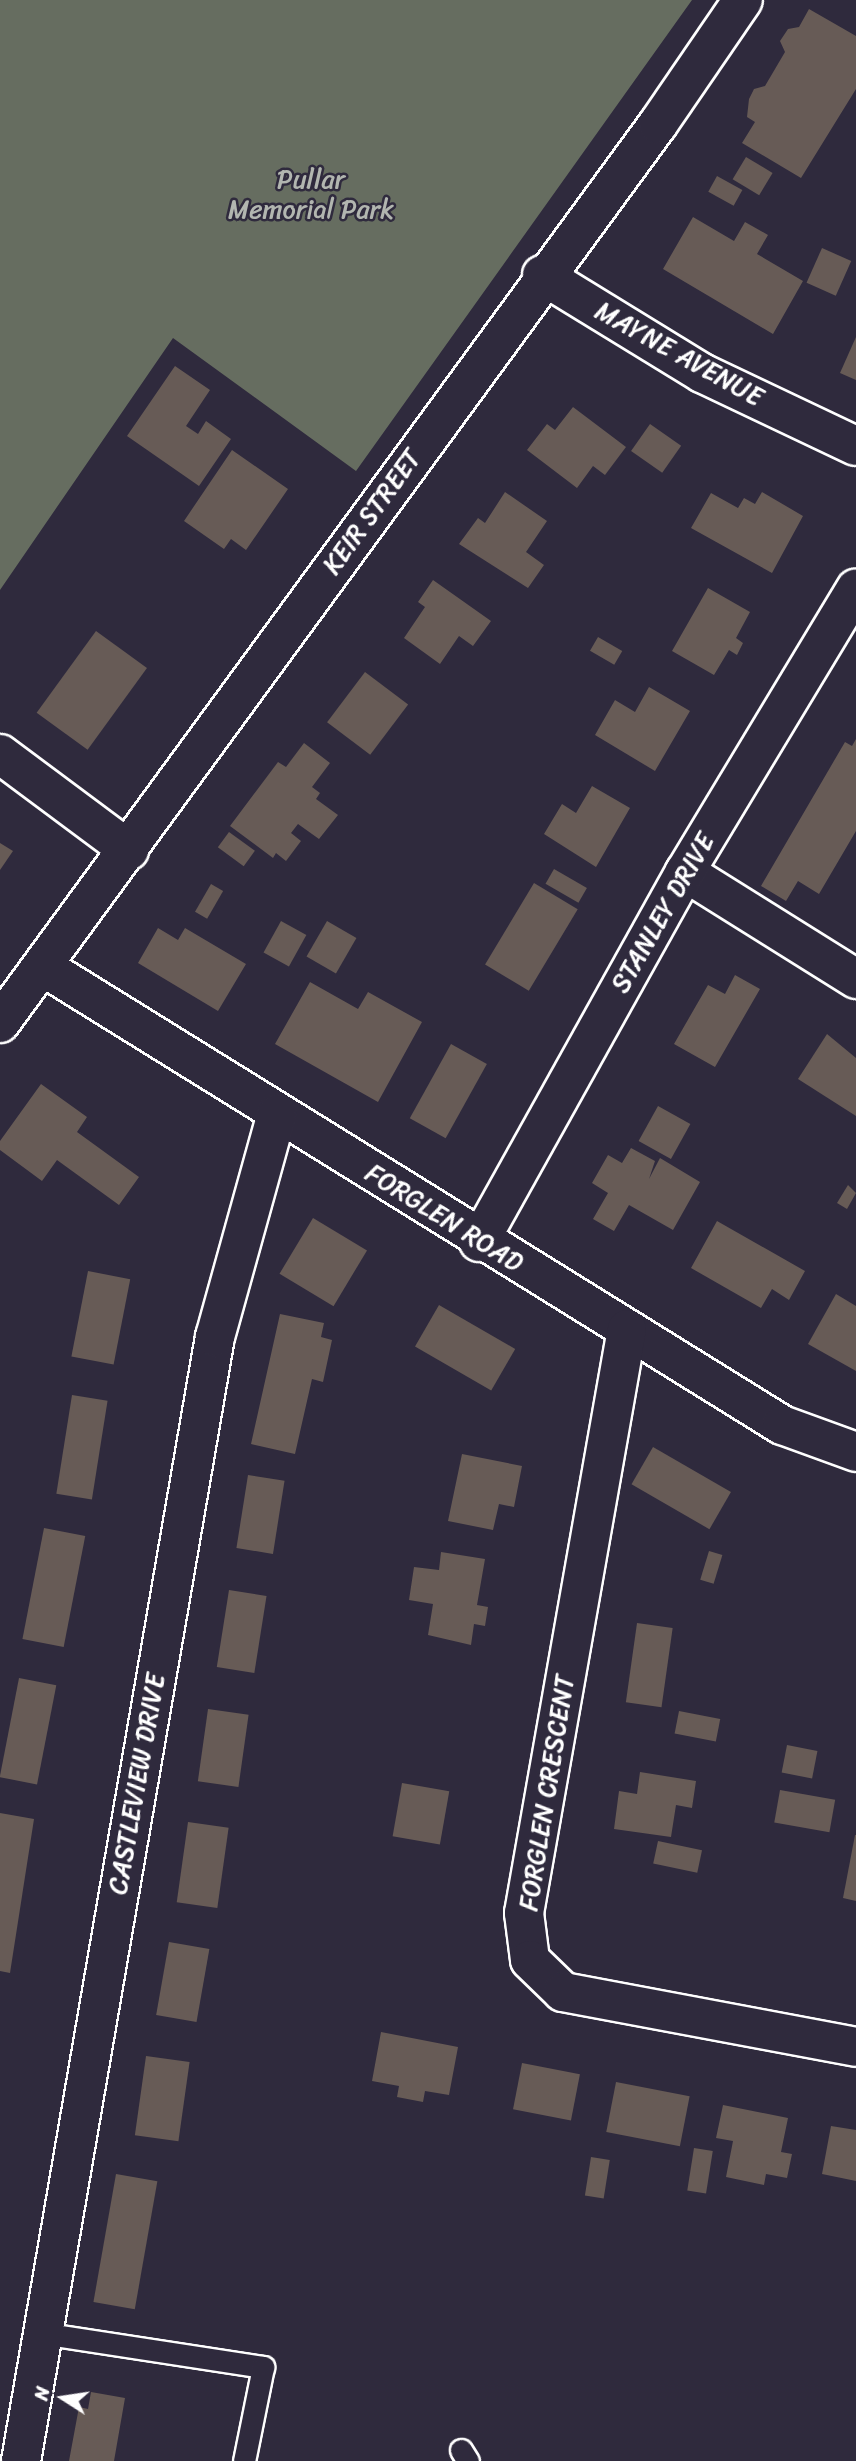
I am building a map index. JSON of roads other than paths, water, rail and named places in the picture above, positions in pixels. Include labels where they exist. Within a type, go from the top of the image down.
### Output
[{"type":"street","name":"KEIR STREET","points":[[0,1023],[129,850],[542,275],[658,124],[743,0]]},
{"type":"street","name":"MAYNE AVENUE","points":[[542,275],[702,373],[856,446]]},
{"type":"street","name":"STANLEY DRIVE","points":[[479,1242],[685,872],[856,589]]},
{"type":"street","points":[[0,754],[129,850]]},
{"type":"street","points":[[685,872],[856,979]]},
{"type":"street","name":"FORGLEN ROAD","points":[[42,965],[479,1242],[782,1425],[856,1452]]},
{"type":"street","name":"CASTLEVIEW DRIVE","points":[[21,2461],[215,1337],[277,1113]]},
{"type":"street","name":"FORGLEN CRESCENT","points":[[627,1329],[524,1913],[530,1959],[563,1992],[856,2047]]},
{"type":"lane","points":[[41,2333],[263,2367],[244,2461]]},
{"type":"park label","name":"Pullar Memorial Park","points":[[311,195]]}]
